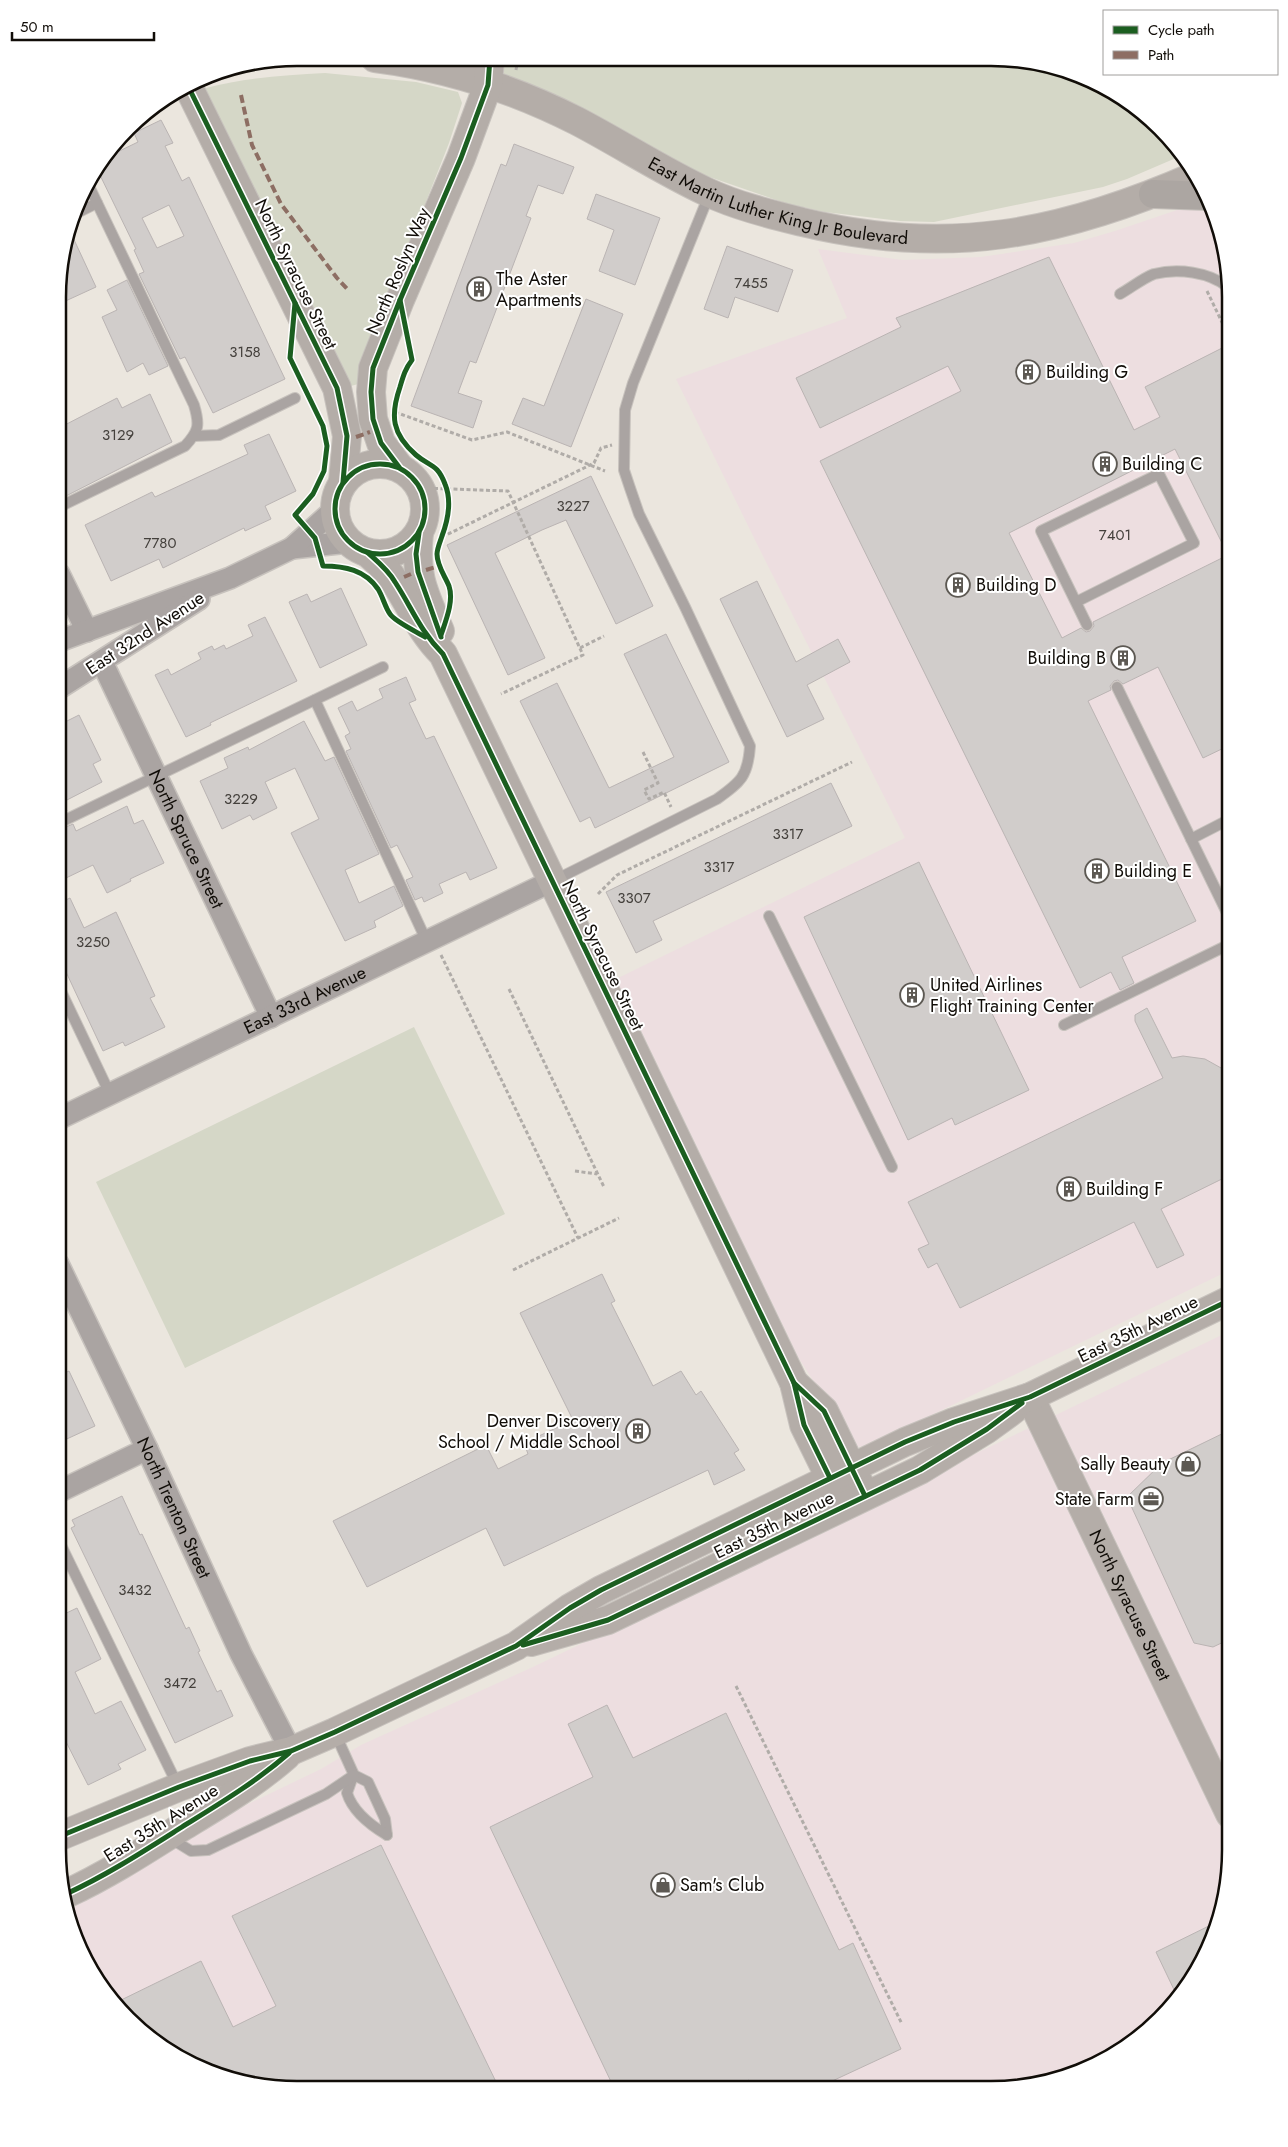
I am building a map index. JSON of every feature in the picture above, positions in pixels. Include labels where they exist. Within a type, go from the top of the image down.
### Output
[{"type":"main road","points":[[1153,194],[1198,196]]},
{"type":"street","name":"East Martin Luther King Jr Boulevard","points":[[425,66],[452,72],[533,101],[576,121],[679,179],[710,194],[767,213],[841,231],[897,237],[957,240],[1003,235],[1058,225],[1105,212],[1189,179]]},
{"type":"street","name":"North Roslyn Way","points":[[399,467],[380,442],[373,419],[371,392],[373,368],[461,158],[488,85],[489,66]]},
{"type":"street","name":"North Syracuse Street","points":[[191,92],[337,388],[346,436],[343,482]]},
{"type":"street","points":[[384,464],[399,467],[412,476],[421,488],[426,503],[425,519],[430,535],[409,544],[397,552],[382,555],[358,548],[337,524],[334,510],[336,496],[343,482],[354,472],[368,465],[384,464]]},
{"type":"street","name":"East 32nd Avenue","points":[[66,638],[230,578],[292,548],[334,510]]},
{"type":"street","name":"North Syracuse Street","points":[[430,535],[416,554],[423,591],[441,635],[443,654]]},
{"type":"street","name":"East 32nd Avenue","points":[[292,548],[358,548]]},
{"type":"street","name":"North Syracuse Street","points":[[358,548],[385,568],[395,581],[428,639],[443,654],[794,1383],[824,1411],[841,1473],[855,1501]]},
{"type":"street","name":"East 32nd Avenue","points":[[66,684],[230,578]]},
{"type":"street","points":[[66,588],[87,631]]},
{"type":"street","name":"North Spruce Street","points":[[102,662],[270,1017]]},
{"type":"street","name":"East 33rd Avenue","points":[[66,1115],[552,881]]},
{"type":"street","name":"North Trenton Street","points":[[66,1281],[147,1449],[241,1654],[291,1751]]},
{"type":"street","name":"East 35th Avenue","points":[[66,1834],[178,1787],[242,1764],[291,1751],[335,1732],[516,1646],[570,1608],[601,1590],[905,1442],[954,1422],[1030,1397],[1222,1304]]},
{"type":"street","name":"North Syracuse Street","points":[[1030,1397],[1222,1797]]},
{"type":"street","name":"East 35th Avenue","points":[[516,1646],[579,1630],[608,1620],[920,1470],[955,1450],[1030,1397]]},
{"type":"street","points":[[66,1488],[147,1449]]},
{"type":"street","name":"East 35th Avenue","points":[[70,1892],[105,1875],[253,1783],[291,1751]]},
{"type":"lane","points":[[66,505],[185,446],[194,436],[199,423],[194,405],[92,192]]},
{"type":"lane","points":[[552,881],[717,799],[737,785],[749,766],[750,746],[639,514],[624,470],[625,410],[633,382],[710,194]]},
{"type":"lane","points":[[84,210],[97,203]]},
{"type":"lane","points":[[1120,294],[1153,275],[1177,271],[1212,277],[1221,283]]},
{"type":"lane","points":[[194,436],[219,435],[295,398]]},
{"type":"lane","points":[[1076,602],[1194,544],[1159,474],[1041,531],[1087,625]]},
{"type":"lane","points":[[66,821],[383,667]]},
{"type":"lane","points":[[1117,687],[1222,903]]},
{"type":"lane","points":[[315,700],[430,940]]},
{"type":"lane","points":[[1191,839],[1222,823]]},
{"type":"lane","points":[[769,916],[892,1167]]},
{"type":"lane","points":[[1064,1025],[1222,948]]},
{"type":"lane","points":[[66,1002],[110,1094]]},
{"type":"lane","points":[[66,1556],[178,1787]]},
{"type":"lane","points":[[335,1732],[354,1775],[368,1782],[385,1819],[387,1835],[371,1825],[350,1804],[347,1794],[354,1775]]},
{"type":"lane","points":[[167,1836],[191,1851],[208,1850],[326,1794],[354,1775]]},
{"type":"path","points":[[1206,288],[1222,322]]},
{"type":"path","points":[[394,412],[472,440],[507,432],[605,471]]},
{"type":"path","points":[[430,535],[513,502],[594,463],[601,448],[608,445],[625,444]]},
{"type":"path","points":[[421,488],[508,491],[583,655],[501,694]]},
{"type":"path","points":[[580,648],[604,636]]},
{"type":"path","points":[[643,752],[658,783],[644,790],[649,799],[664,792],[677,819]]},
{"type":"path","points":[[598,894],[617,875],[852,762]]},
{"type":"path","points":[[430,940],[578,1238]]},
{"type":"path","points":[[509,989],[604,1187]]},
{"type":"path","points":[[575,1171],[598,1174]]},
{"type":"path","points":[[513,1270],[619,1218]]},
{"type":"path","points":[[736,1686],[902,2024]]},
{"type":"shaded area","name":"United Airlines Flight Training Center","points":[[1203,207],[1217,252],[1222,297],[1222,1274],[868,1446],[856,1447],[798,1357],[616,979],[905,838],[676,379],[847,318],[818,249],[903,260],[981,257],[1074,243],[1183,208]]},
{"type":"shaded area","points":[[1222,1335],[1222,1850],[1220,1880],[1214,1909],[1204,1938],[1183,1978],[1164,2002],[1143,2023],[1119,2042],[1093,2057],[1050,2073],[1021,2079],[991,2081],[297,2081],[267,2079],[238,2073],[209,2063],[169,2042],[134,2013],[105,1978],[90,1952],[73,1905],[244,1806],[321,1769],[361,1745],[533,1667]]},
{"type":"green space","points":[[504,66],[991,66],[1021,68],[1065,79],[1106,97],[1143,124],[1175,158],[1103,187],[934,222],[900,221],[825,212],[785,203],[701,174],[670,160],[584,110],[502,74]]},
{"type":"green space","points":[[325,73],[416,82],[458,92],[462,103],[449,143],[389,296],[362,383],[347,387],[204,93],[206,88],[250,79]]},
{"type":"green space","points":[[414,1027],[505,1214],[185,1368],[96,1182]]},
{"type":"building","points":[[161,120],[173,143],[165,146],[182,181],[189,177],[285,379],[213,413],[185,357],[180,359],[139,274],[144,272],[134,250],[136,249],[101,176],[119,151],[138,142],[134,134]],"holes":[[[169,205],[184,236],[157,248],[142,218]]]},
{"type":"building","name":"The Aster Apartments","points":[[514,144],[574,167],[563,194],[538,185],[526,216],[531,218],[476,363],[470,361],[458,393],[482,401],[473,428],[411,406],[501,164],[506,166]]},
{"type":"building","name":"The Aster Apartments","points":[[596,194],[660,218],[635,285],[599,271],[614,230],[587,219]]},
{"type":"building","points":[[74,239],[96,287],[66,301],[68,267]]},
{"type":"building","points":[[727,246],[793,270],[778,312],[735,297],[728,318],[704,309]]},
{"type":"building","points":[[1049,257],[1134,430],[1160,417],[1145,387],[1222,348],[1222,543],[1175,449],[1009,533],[1062,638],[1081,628],[1086,632],[1090,631],[1094,626],[1093,622],[1222,558],[1222,749],[1203,758],[1158,667],[1123,684],[1118,680],[1114,681],[1110,686],[1111,690],[1088,701],[1196,921],[1122,957],[1134,983],[1120,990],[1111,972],[1080,988],[820,461],[961,391],[948,366],[820,428],[796,378],[901,327],[896,318]]},
{"type":"building","points":[[127,280],[168,366],[149,375],[143,363],[127,372],[102,317],[117,310],[107,290]]},
{"type":"building","name":"The Aster Apartments","points":[[586,299],[623,314],[571,447],[512,424],[523,398],[544,406]]},
{"type":"building","points":[[150,394],[172,442],[66,496],[66,424],[117,398],[122,408]]},
{"type":"building","points":[[269,434],[296,491],[265,506],[271,519],[245,531],[244,528],[163,568],[159,559],[111,581],[85,525],[152,492],[155,497],[248,454],[244,445]]},
{"type":"building","points":[[591,476],[653,606],[616,624],[566,520],[542,530],[495,553],[545,658],[508,675],[447,545]]},
{"type":"building","points":[[757,581],[796,662],[838,639],[850,662],[807,685],[824,719],[787,737],[720,599]]},
{"type":"building","points":[[341,588],[367,645],[320,668],[289,602],[307,594],[311,602]]},
{"type":"building","points":[[265,617],[297,681],[210,723],[211,725],[186,737],[155,675],[168,669],[171,675],[201,659],[198,653],[212,646],[214,650],[224,645],[226,649],[253,636],[248,625]]},
{"type":"building","points":[[666,634],[729,762],[595,828],[590,817],[580,822],[520,701],[557,683],[609,788],[674,757],[624,654]]},
{"type":"building","points":[[406,677],[416,700],[409,703],[426,739],[434,736],[497,868],[470,880],[466,872],[439,884],[443,893],[424,902],[422,897],[415,900],[406,880],[413,877],[397,845],[391,848],[346,751],[351,749],[345,736],[350,733],[338,708],[352,701],[357,711],[383,698],[379,689]]},
{"type":"building","points":[[79,715],[101,760],[93,764],[102,782],[66,800],[66,722]]},
{"type":"building","points":[[304,721],[325,761],[334,757],[379,854],[345,870],[359,903],[394,886],[403,906],[374,921],[376,927],[345,941],[291,833],[319,819],[295,768],[265,782],[277,808],[253,820],[250,815],[222,829],[200,781],[228,768],[224,758],[248,747],[249,750]]},
{"type":"building","points":[[831,783],[852,826],[653,921],[662,940],[636,953],[606,892]]},
{"type":"building","points":[[127,806],[134,824],[143,820],[164,863],[130,879],[131,881],[107,893],[93,865],[66,878],[66,827],[73,824],[76,831]]},
{"type":"building","name":"United Airlines Flight Training Center","points":[[919,862],[1029,1090],[955,1125],[952,1118],[908,1140],[804,917]]},
{"type":"building","points":[[70,898],[84,928],[116,912],[155,996],[150,998],[165,1027],[125,1046],[123,1042],[103,1051],[66,972],[66,900]]},
{"type":"building","name":"Building F","points":[[1147,1008],[1172,1058],[1183,1056],[1205,1059],[1222,1069],[1222,1179],[1161,1209],[1184,1255],[1157,1268],[1134,1222],[960,1308],[937,1263],[928,1268],[918,1249],[929,1244],[908,1202],[1163,1078],[1135,1021],[1135,1015]]},
{"type":"building","name":"Denver Discovery School / Middle School","points":[[602,1274],[615,1301],[611,1303],[653,1386],[681,1371],[696,1395],[701,1391],[739,1450],[734,1453],[745,1470],[714,1485],[708,1470],[504,1566],[486,1528],[367,1587],[333,1521],[486,1445],[498,1469],[528,1454],[524,1443],[573,1420],[520,1313]]},
{"type":"building","points":[[69,1371],[95,1426],[66,1439],[66,1372]]},
{"type":"building","points":[[1222,1434],[1222,1643],[1213,1647],[1194,1643],[1127,1497],[1162,1463]]},
{"type":"building","points":[[122,1496],[140,1535],[142,1534],[186,1629],[189,1627],[200,1651],[198,1652],[217,1692],[221,1690],[233,1716],[175,1743],[71,1528],[75,1526],[72,1520]]},
{"type":"building","points":[[77,1608],[101,1659],[75,1672],[95,1714],[121,1701],[146,1750],[118,1764],[121,1769],[88,1785],[66,1742],[66,1613]]},
{"type":"building","name":"Sam's Club","points":[[607,1705],[633,1758],[726,1713],[839,1950],[853,1943],[901,2049],[832,2081],[611,2081],[490,1827],[593,1777],[568,1724]]},
{"type":"building","points":[[381,1845],[496,2081],[297,2081],[267,2079],[238,2073],[209,2063],[169,2042],[145,2023],[122,2000],[201,1961],[233,2027],[276,2006],[232,1916]]},
{"type":"building","points":[[1208,1926],[1198,1952],[1174,1990],[1156,1952]]},
{"type":"marked path","points":[[241,95],[252,145],[281,204],[349,291]]},
{"type":"marked path","points":[[356,437],[370,432]]},
{"type":"marked path","points":[[426,570],[439,566]]},
{"type":"marked path","points":[[404,577],[411,574]]},
{"type":"cycle path","points":[[399,467],[381,443],[373,419],[371,392],[373,368],[461,158],[488,85],[489,66]]},
{"type":"cycle path","points":[[191,92],[337,388],[347,436],[343,482]]},
{"type":"cycle path","points":[[400,300],[412,360],[404,373],[397,397],[394,416],[395,424],[402,440],[408,447],[439,472],[447,490],[449,504],[437,554],[440,567],[449,586],[451,598],[441,635]]},
{"type":"cycle path","points":[[295,303],[290,358],[323,426],[327,446],[324,471],[313,494],[295,515],[315,538],[323,566],[347,568],[367,577],[378,589],[392,617],[425,637]]},
{"type":"cycle path","points":[[380,464],[397,467],[412,477],[422,492],[425,509],[422,526],[412,541],[397,551],[380,554],[363,551],[348,541],[338,526],[335,509],[338,492],[348,477],[363,467],[380,464]]},
{"type":"cycle path","points":[[419,533],[416,554],[418,572],[441,637]]},
{"type":"cycle path","points":[[368,553],[383,566],[392,578],[422,628],[443,654],[794,1383],[804,1425],[830,1478]]},
{"type":"cycle path","points":[[66,1834],[179,1787],[250,1761],[291,1751],[335,1732],[516,1646],[570,1608],[601,1590],[905,1442],[954,1422],[1030,1397],[1222,1304]]},
{"type":"cycle path","points":[[794,1383],[824,1411],[865,1496]]},
{"type":"cycle path","points":[[523,1645],[608,1620],[920,1470],[987,1429],[1022,1403]]},
{"type":"cycle path","points":[[70,1892],[96,1879],[210,1810],[250,1783],[289,1753]]},
{"type":"place","name":"The Aster Apartments","points":[[479,289]]},
{"type":"place","name":"Building G","points":[[1028,372]]},
{"type":"place","name":"Building C","points":[[1105,464]]},
{"type":"place","name":"Building D","points":[[958,585]]},
{"type":"place","name":"Building B","points":[[1123,658]]},
{"type":"place","name":"Building E","points":[[1097,871]]},
{"type":"place","name":"United Airlines Flight Training Center","points":[[912,995]]},
{"type":"place","name":"Building F","points":[[1069,1189]]},
{"type":"place","name":"Denver Discovery School / Middle School","points":[[638,1431]]},
{"type":"place","name":"Sally Beauty","points":[[1188,1464]]},
{"type":"place","name":"State Farm","points":[[1151,1499]]},
{"type":"place","name":"Sam's Club","points":[[663,1885]]}]
